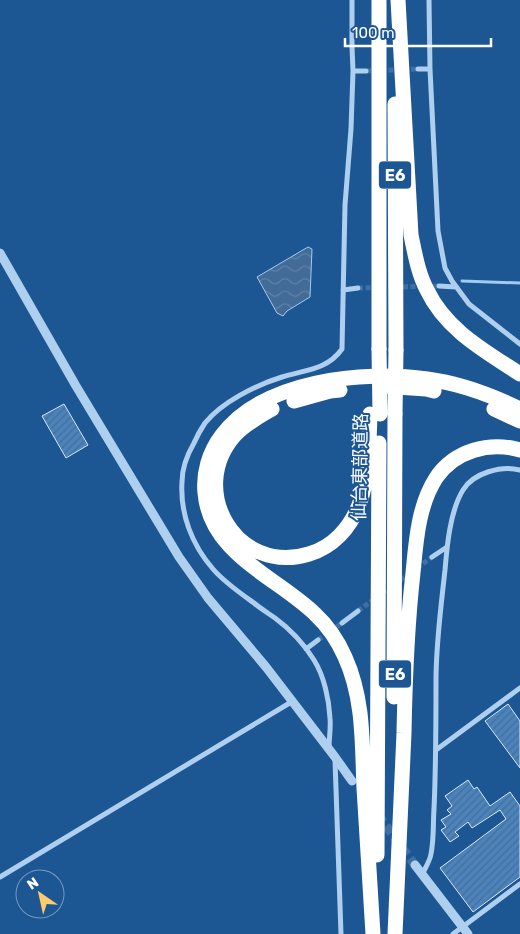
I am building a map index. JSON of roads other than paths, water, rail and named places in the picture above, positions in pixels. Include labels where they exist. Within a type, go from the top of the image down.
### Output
[{"type":"highway","name":"仙台東部道路","points":[[375,934],[378,455],[375,414],[375,349],[380,0]]},
{"type":"highway","name":"仙台東部道路","points":[[394,934],[395,132],[397,0]]},
{"type":"highway","points":[[397,0],[411,235],[420,275],[427,292],[436,306],[457,330],[474,344],[520,374]]},
{"type":"highway","points":[[375,934],[367,837],[362,720],[353,676],[345,656],[326,626],[302,603],[235,552],[218,531],[211,519],[204,493],[210,455],[217,442],[234,421],[258,404],[316,383],[362,376],[430,379],[477,391],[520,409]]},
{"type":"highway","points":[[375,414],[360,504],[348,526],[328,546],[302,556],[275,557],[252,548],[234,534],[226,524],[220,512],[215,486],[220,459],[235,434],[259,416],[282,405],[330,391],[387,386],[426,389],[448,394],[478,402],[520,421]]},
{"type":"highway","points":[[394,934],[400,835],[405,670],[418,531],[424,506],[436,479],[445,467],[456,459],[482,448],[511,447],[520,450]]},
{"type":"street","points":[[329,748],[330,719],[328,702],[323,682],[314,661],[306,649],[276,619],[245,597],[213,569],[193,539],[185,519],[182,501],[182,482],[184,464],[190,449],[206,422],[217,412],[244,393],[262,385],[318,368],[336,357],[342,350],[345,205],[353,71],[352,0]]},
{"type":"street","points":[[429,0],[430,69],[438,231],[445,268],[469,304],[520,344]]},
{"type":"street","points":[[418,69],[430,69]]},
{"type":"street","points":[[353,71],[366,71]]},
{"type":"street","points":[[0,253],[76,386],[179,558],[208,598],[266,667],[329,748],[352,781]]},
{"type":"street","points":[[439,286],[456,287]]},
{"type":"street","points":[[343,290],[358,288]]},
{"type":"street","points":[[422,875],[431,856],[436,750],[436,668],[447,547],[455,506],[463,488],[472,479],[485,472],[520,470]]},
{"type":"street","points":[[432,557],[447,547]]},
{"type":"street","points":[[342,623],[358,611]]},
{"type":"street","points":[[306,649],[318,640]]},
{"type":"street","points":[[436,750],[520,688]]},
{"type":"street","points":[[0,877],[292,701]]},
{"type":"street","points":[[335,757],[341,934]]},
{"type":"street","points":[[415,865],[465,930]]},
{"type":"street","points":[[453,934],[465,930],[520,884]]},
{"type":"water","points":[[308,247],[312,249],[310,297],[287,311],[283,316],[277,313],[257,277]]},
{"type":"waterway","points":[[462,281],[520,283]]},
{"type":"tunnel","points":[[366,71],[418,69]]},
{"type":"tunnel","points":[[358,288],[439,286]]},
{"type":"tunnel","points":[[417,568],[432,557]]},
{"type":"tunnel","points":[[358,611],[410,573]]},
{"type":"tunnel","points":[[318,640],[342,623]]},
{"type":"tunnel","points":[[378,815],[415,865]]}]
